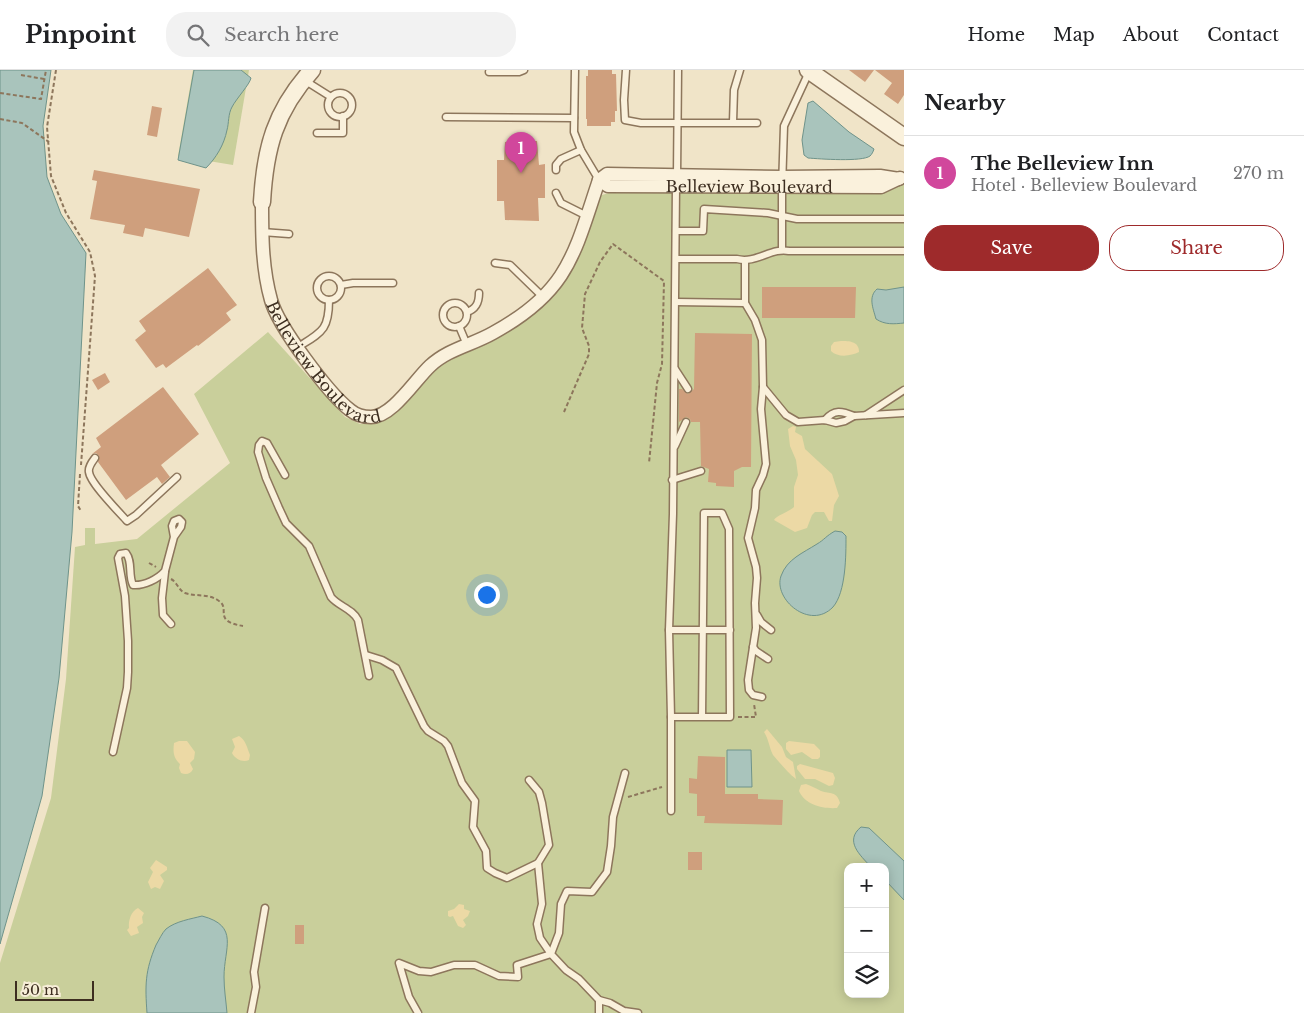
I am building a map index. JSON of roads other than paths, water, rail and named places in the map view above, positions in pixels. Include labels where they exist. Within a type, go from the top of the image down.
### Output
[{"type":"street","points":[[809,70],[904,137]]},
{"type":"street","name":"Belleview Boulevard","points":[[308,75],[283,108],[273,131],[267,158],[262,202],[264,263],[272,302],[280,320],[330,390],[350,410],[360,416],[372,418],[383,415],[394,406],[431,365],[450,352],[492,334],[520,317],[544,298],[569,264],[579,242],[599,180],[608,186],[676,182],[782,182],[881,188],[902,178]]},
{"type":"lane","points":[[489,72],[519,72],[524,70]]},
{"type":"lane","points":[[575,70],[574,132],[581,150],[599,180]]},
{"type":"lane","points":[[626,70],[625,120],[641,123],[757,123]]},
{"type":"lane","points":[[670,812],[671,717],[669,630],[675,368],[678,70]]},
{"type":"lane","points":[[733,122],[734,90],[740,70]]},
{"type":"lane","points":[[782,249],[784,126],[809,70]]},
{"type":"lane","points":[[308,75],[331,96]]},
{"type":"lane","points":[[342,93],[349,97],[351,108],[349,112],[342,116],[335,116],[329,111],[328,103],[331,96],[342,93]]},
{"type":"lane","points":[[318,133],[342,133],[342,116]]},
{"type":"lane","points":[[446,117],[574,118]]},
{"type":"lane","points":[[556,170],[556,165],[561,160],[581,150]]},
{"type":"lane","points":[[556,193],[560,203],[587,216]]},
{"type":"lane","points":[[676,231],[703,231],[704,208],[768,213],[797,219],[904,219]]},
{"type":"lane","points":[[262,232],[289,234]]},
{"type":"lane","points":[[676,259],[737,259],[745,261],[782,249],[790,251],[904,251]]},
{"type":"lane","points":[[745,261],[745,303],[762,340],[763,387],[761,409],[766,464],[756,490],[755,508],[748,538],[757,578],[756,628],[748,680],[753,695],[762,696]]},
{"type":"lane","points":[[495,263],[510,264],[544,298]]},
{"type":"lane","points":[[328,276],[339,281],[341,285],[339,296],[329,300],[322,298],[317,291],[321,280],[328,276]]},
{"type":"lane","points":[[341,285],[353,283],[393,283]]},
{"type":"lane","points":[[467,312],[475,308],[479,293]]},
{"type":"lane","points":[[298,347],[318,335],[326,326],[329,314],[329,300]]},
{"type":"lane","points":[[676,302],[745,303]]},
{"type":"lane","points":[[455,303],[462,306],[467,312],[465,322],[459,326],[452,327],[445,322],[443,315],[445,308],[455,303]]},
{"type":"lane","points":[[459,326],[467,345]]},
{"type":"lane","points":[[675,368],[688,389]]},
{"type":"lane","points":[[763,387],[786,415],[798,422],[825,420],[836,423],[845,422],[854,416]]},
{"type":"lane","points":[[865,416],[904,390]]},
{"type":"lane","points":[[825,420],[830,414],[839,411],[854,416],[904,413]]},
{"type":"lane","points":[[673,450],[686,422]]},
{"type":"lane","points":[[285,475],[267,443],[262,441],[258,452],[266,478],[286,523],[309,546],[331,597],[335,602],[356,615],[369,676]]},
{"type":"lane","points":[[95,458],[90,464],[88,473],[126,521],[177,478]]},
{"type":"lane","points":[[672,480],[701,471]]},
{"type":"lane","points":[[671,717],[702,717],[730,717],[729,529],[722,513],[704,513],[702,717]]},
{"type":"lane","points":[[171,624],[163,615],[162,598],[174,537]]},
{"type":"lane","points":[[113,752],[127,688],[128,672],[125,596],[118,558],[120,554],[126,553],[129,558],[130,580],[133,585],[138,586],[167,574]]},
{"type":"lane","points":[[756,614],[761,622],[771,630]]},
{"type":"lane","points":[[669,630],[730,630]]},
{"type":"lane","points":[[753,647],[768,659]]},
{"type":"lane","points":[[366,655],[382,660],[396,668],[424,726],[448,746],[462,783],[475,800],[473,827],[486,851],[487,868],[507,878],[538,863],[549,845],[539,792],[529,780]]},
{"type":"lane","points":[[551,954],[558,934],[561,904],[567,891],[592,892],[607,872],[613,816],[625,773]]},
{"type":"lane","points":[[538,863],[542,904],[537,924],[540,938],[551,954],[566,970],[579,979],[599,1000],[624,1010],[638,1013]]},
{"type":"lane","points":[[251,1013],[256,987],[254,972],[265,908]]},
{"type":"lane","points":[[418,1013],[409,997],[399,963],[419,971],[431,972],[454,965],[475,965],[499,976],[518,977],[517,965],[551,954]]},
{"type":"lane","points":[[599,1000],[599,1013]]},
{"type":"water","points":[[0,70],[51,70],[43,126],[47,177],[61,214],[86,253],[72,532],[59,678],[42,796],[0,944]]},
{"type":"water","points":[[194,70],[241,70],[251,78],[231,110],[222,146],[206,168],[178,160]]},
{"type":"water","points":[[813,101],[849,132],[874,149],[870,156],[859,159],[840,160],[808,158],[804,155],[802,140],[808,103]]},
{"type":"water","points":[[904,287],[904,323],[886,323],[876,319],[872,303],[874,292],[877,289],[886,290]]},
{"type":"water","points":[[835,531],[842,532],[846,536],[846,553],[841,592],[833,607],[824,614],[814,616],[804,614],[795,609],[783,594],[780,585],[781,576],[791,561]]},
{"type":"water","points":[[727,750],[751,750],[752,787],[727,787]]},
{"type":"water","points":[[861,827],[869,828],[904,861],[904,900],[889,884],[889,863],[867,863],[862,858],[854,843],[856,832]]},
{"type":"water","points":[[202,916],[214,920],[226,932],[227,948],[224,977],[227,1013],[147,1013],[146,986],[152,954],[156,945],[166,929],[174,924]]},
{"type":"place","name":"The Belleview Inn","points":[[521,173]]}]
